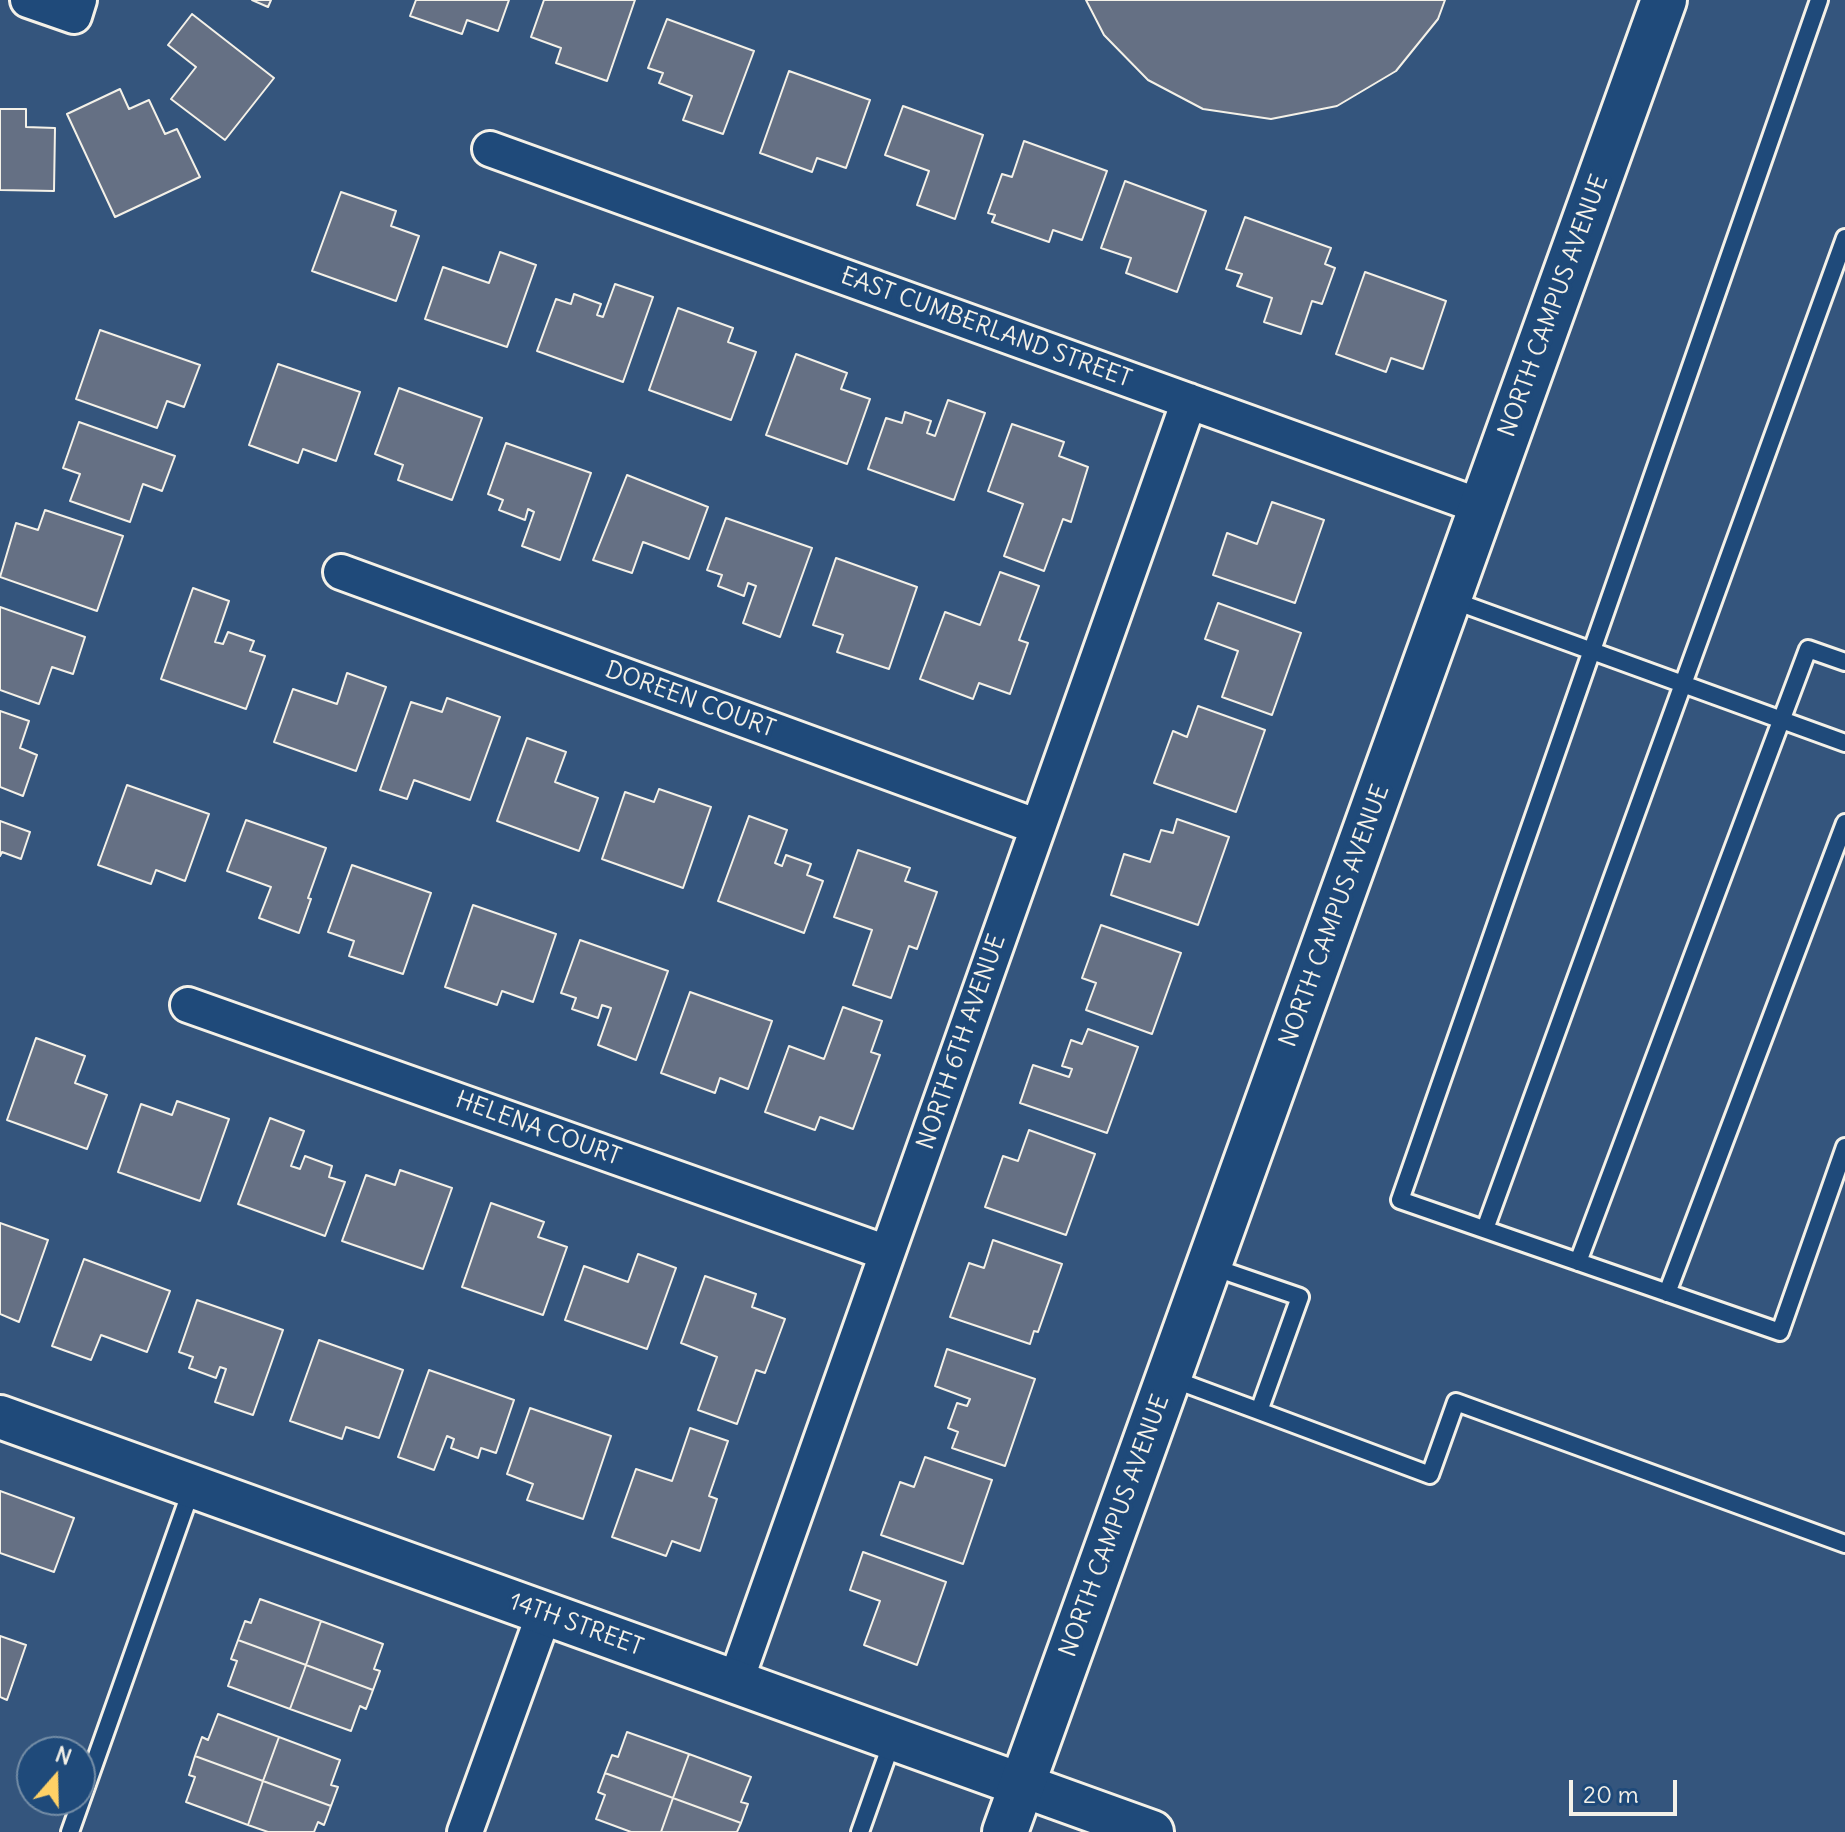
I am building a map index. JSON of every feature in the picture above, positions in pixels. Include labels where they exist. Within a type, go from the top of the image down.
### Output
[{"type":"main road","name":"NORTH CAMPUS AVENUE","points":[[1005,1832],[1664,0]]},
{"type":"street","points":[[28,0],[76,8]]},
{"type":"street","name":"EAST CUMBERLAND STREET","points":[[490,149],[1482,507]]},
{"type":"street","name":"NORTH 6TH AVENUE","points":[[735,1683],[1189,401]]},
{"type":"street","name":"DOREEN COURT","points":[[341,572],[1038,827]]},
{"type":"street","name":"HELENA COURT","points":[[188,1005],[887,1253]]},
{"type":"street","name":"14TH STREET","points":[[0,1417],[1152,1832]]},
{"type":"street","points":[[465,1832],[544,1614]]},
{"type":"lane","points":[[1819,0],[1400,1200],[1780,1332],[1845,1147]]},
{"type":"lane","points":[[1485,1229],[1845,238]]},
{"type":"lane","points":[[1449,598],[1845,743]]},
{"type":"lane","points":[[1578,1262],[1808,649],[1845,662]]},
{"type":"lane","points":[[1667,1293],[1845,823]]},
{"type":"lane","points":[[1209,1265],[1300,1297],[1259,1411]]},
{"type":"lane","points":[[1168,1378],[1430,1475],[1456,1402],[1845,1544]]},
{"type":"lane","points":[[70,1832],[192,1488]]},
{"type":"lane","points":[[860,1832],[893,1739]]},
{"type":"building","points":[[252,0],[271,0],[268,7]]},
{"type":"building","points":[[416,0],[509,0],[498,31],[467,20],[462,34],[410,16]]},
{"type":"building","points":[[544,0],[635,0],[607,81],[556,63],[561,48],[531,37]]},
{"type":"building","points":[[1086,0],[1445,0],[1438,19],[1396,71],[1337,106],[1271,119],[1203,109],[1148,80],[1104,35]]},
{"type":"building","points":[[192,14],[274,78],[225,140],[171,99],[196,67],[168,45]]},
{"type":"building","points":[[667,19],[754,51],[723,134],[683,120],[692,96],[659,83],[663,73],[648,68]]},
{"type":"building","points":[[789,71],[870,100],[846,168],[817,158],[812,172],[760,153]]},
{"type":"building","points":[[120,89],[129,109],[149,100],[165,134],[177,129],[200,177],[115,217],[67,114]]},
{"type":"building","points":[[903,106],[983,135],[955,219],[917,205],[929,171],[885,155]]},
{"type":"building","points":[[0,109],[26,109],[26,127],[55,128],[54,191],[0,190]]},
{"type":"building","points":[[1024,141],[1107,171],[1082,240],[1053,230],[1049,242],[992,222],[995,215],[988,213],[1002,174],[1012,177]]},
{"type":"building","points":[[1125,181],[1206,211],[1177,292],[1126,273],[1131,258],[1101,248]]},
{"type":"building","points":[[341,192],[396,211],[391,226],[419,236],[396,301],[312,271]]},
{"type":"building","points":[[1245,217],[1331,248],[1325,264],[1335,268],[1322,304],[1312,301],[1301,334],[1264,322],[1272,298],[1237,286],[1242,274],[1226,269]]},
{"type":"building","points":[[500,252],[536,265],[507,347],[425,319],[443,267],[489,283]]},
{"type":"building","points":[[1365,272],[1446,301],[1423,369],[1391,358],[1386,372],[1336,354]]},
{"type":"building","points":[[615,284],[653,297],[623,382],[537,351],[556,299],[571,304],[574,294],[601,304],[597,315],[603,317]]},
{"type":"building","points":[[678,308],[733,328],[728,342],[756,352],[731,420],[649,390]]},
{"type":"building","points":[[100,330],[200,365],[184,407],[167,401],[157,428],[76,399]]},
{"type":"building","points":[[796,354],[847,373],[841,389],[870,399],[847,464],[766,435]]},
{"type":"building","points":[[278,364],[360,392],[336,461],[303,449],[298,463],[249,445]]},
{"type":"building","points":[[399,388],[482,418],[452,500],[398,480],[403,465],[375,454]]},
{"type":"building","points":[[948,400],[985,413],[954,500],[868,469],[886,418],[902,423],[905,412],[931,421],[927,433],[935,436]]},
{"type":"building","points":[[79,422],[175,456],[162,491],[143,484],[130,522],[70,501],[80,474],[63,468]]},
{"type":"building","points":[[1012,424],[1064,442],[1059,456],[1088,467],[1071,522],[1063,519],[1044,571],[1004,556],[1023,504],[988,491]]},
{"type":"building","points":[[506,443],[591,473],[560,560],[522,546],[534,512],[528,509],[525,520],[499,510],[503,500],[488,494]]},
{"type":"building","points":[[627,475],[708,507],[689,559],[643,542],[632,573],[593,560]]},
{"type":"building","points":[[1272,502],[1324,520],[1295,603],[1213,575],[1227,533],[1257,544]]},
{"type":"building","points":[[45,510],[123,536],[97,611],[0,577],[16,523],[38,530]]},
{"type":"building","points":[[726,518],[812,548],[780,637],[743,623],[756,586],[748,583],[744,596],[718,586],[722,575],[707,570]]},
{"type":"building","points":[[836,558],[917,587],[889,669],[837,652],[843,635],[813,625]]},
{"type":"building","points":[[1000,572],[1039,586],[1019,640],[1028,643],[1010,694],[979,683],[973,699],[920,679],[945,612],[980,625]]},
{"type":"building","points":[[193,588],[229,601],[215,642],[223,644],[228,632],[254,641],[250,651],[265,656],[246,709],[161,679]]},
{"type":"building","points":[[1218,603],[1301,633],[1272,715],[1222,697],[1238,651],[1205,639]]},
{"type":"building","points":[[0,607],[85,637],[73,674],[52,667],[39,704],[0,690]]},
{"type":"building","points":[[347,673],[386,687],[356,771],[274,742],[293,689],[337,704]]},
{"type":"building","points":[[447,698],[500,717],[470,800],[414,780],[407,799],[380,790],[411,702],[442,712]]},
{"type":"building","points":[[1198,706],[1265,730],[1236,812],[1154,783],[1173,731],[1187,737]]},
{"type":"building","points":[[0,711],[29,721],[20,748],[37,755],[23,796],[0,787]]},
{"type":"building","points":[[527,738],[566,752],[555,782],[598,798],[579,851],[497,821]]},
{"type":"building","points":[[127,785],[209,814],[185,881],[156,870],[151,884],[98,865]]},
{"type":"building","points":[[659,789],[711,807],[683,888],[602,859],[625,792],[654,802]]},
{"type":"building","points":[[749,816],[787,830],[775,863],[782,866],[786,855],[811,864],[807,875],[823,881],[804,933],[718,901]]},
{"type":"building","points":[[1177,819],[1229,837],[1198,925],[1111,895],[1124,854],[1150,862],[1161,830],[1173,833]]},
{"type":"building","points":[[246,820],[326,848],[299,933],[259,918],[271,887],[227,871]]},
{"type":"building","points":[[0,821],[30,832],[21,859],[2,852],[0,856]]},
{"type":"building","points":[[858,850],[910,868],[905,881],[937,892],[917,949],[909,946],[891,998],[853,985],[872,930],[834,917]]},
{"type":"building","points":[[352,865],[431,893],[403,974],[349,956],[354,941],[328,932]]},
{"type":"building","points":[[473,905],[556,934],[533,1002],[502,991],[497,1005],[445,987]]},
{"type":"building","points":[[1101,925],[1181,953],[1152,1034],[1086,1010],[1096,983],[1082,978]]},
{"type":"building","points":[[580,940],[668,971],[636,1060],[598,1045],[611,1008],[602,1005],[598,1018],[572,1009],[576,998],[561,993]]},
{"type":"building","points":[[690,992],[772,1021],[748,1089],[720,1078],[715,1093],[661,1073]]},
{"type":"building","points":[[843,1007],[882,1021],[871,1052],[880,1055],[853,1129],[820,1117],[815,1130],[765,1112],[789,1046],[824,1059]]},
{"type":"building","points":[[1088,1029],[1138,1047],[1107,1133],[1020,1103],[1033,1065],[1069,1077],[1072,1069],[1062,1066],[1071,1040],[1082,1044]]},
{"type":"building","points":[[36,1038],[85,1056],[75,1083],[107,1095],[87,1149],[7,1120]]},
{"type":"building","points":[[177,1101],[229,1119],[200,1201],[118,1172],[141,1104],[172,1115]]},
{"type":"building","points":[[270,1118],[304,1131],[291,1166],[300,1169],[305,1156],[332,1166],[329,1177],[345,1182],[325,1236],[238,1204]]},
{"type":"building","points":[[1029,1130],[1095,1154],[1066,1235],[985,1207],[1003,1156],[1018,1161]]},
{"type":"building","points":[[400,1170],[452,1188],[423,1269],[342,1241],[366,1175],[395,1185]]},
{"type":"building","points":[[491,1203],[544,1222],[538,1237],[567,1247],[543,1315],[462,1287]]},
{"type":"building","points":[[0,1223],[48,1240],[19,1322],[0,1314]]},
{"type":"building","points":[[993,1240],[1062,1264],[1038,1332],[1034,1331],[1030,1344],[950,1317],[969,1263],[984,1268]]},
{"type":"building","points":[[638,1254],[676,1268],[647,1349],[565,1320],[584,1266],[628,1282]]},
{"type":"building","points":[[84,1259],[170,1291],[147,1352],[101,1335],[91,1360],[52,1346]]},
{"type":"building","points":[[705,1276],[756,1294],[752,1307],[785,1319],[765,1373],[756,1370],[737,1424],[698,1410],[717,1357],[681,1343]]},
{"type":"building","points":[[197,1300],[283,1330],[253,1415],[215,1402],[226,1369],[220,1367],[216,1378],[189,1368],[193,1357],[179,1352]]},
{"type":"building","points":[[319,1340],[403,1370],[379,1438],[346,1427],[342,1439],[290,1421]]},
{"type":"building","points":[[947,1349],[1035,1379],[1005,1466],[952,1448],[958,1432],[948,1428],[957,1403],[967,1406],[970,1399],[935,1386]]},
{"type":"building","points":[[429,1370],[514,1400],[496,1453],[481,1448],[478,1458],[451,1448],[454,1439],[447,1436],[434,1470],[398,1457]]},
{"type":"building","points":[[530,1408],[611,1436],[583,1519],[527,1500],[533,1484],[507,1474]]},
{"type":"building","points":[[690,1428],[728,1441],[709,1496],[717,1499],[700,1551],[672,1541],[666,1556],[612,1537],[636,1469],[672,1481]]},
{"type":"building","points":[[925,1457],[992,1480],[963,1564],[881,1535],[900,1482],[914,1487]]},
{"type":"building","points":[[0,1491],[74,1518],[54,1572],[0,1553]]},
{"type":"building","points":[[863,1552],[946,1582],[917,1665],[864,1645],[880,1601],[850,1590]]},
{"type":"building","points":[[260,1599],[321,1621],[306,1665],[238,1640],[245,1621],[251,1623]]},
{"type":"building","points":[[321,1621],[383,1644],[374,1669],[380,1671],[373,1690],[306,1665]]},
{"type":"building","points":[[0,1636],[26,1645],[7,1700],[0,1697]]},
{"type":"building","points":[[238,1640],[306,1665],[290,1709],[228,1686],[237,1661],[231,1659]]},
{"type":"building","points":[[306,1665],[373,1690],[366,1709],[360,1706],[351,1731],[290,1709]]},
{"type":"building","points":[[218,1714],[279,1737],[263,1781],[195,1756],[202,1737],[208,1740]]},
{"type":"building","points":[[627,1732],[689,1754],[673,1798],[605,1773],[612,1755],[618,1757]]},
{"type":"building","points":[[279,1737],[340,1760],[331,1785],[338,1787],[331,1806],[263,1781]]},
{"type":"building","points":[[689,1754],[751,1777],[741,1802],[748,1804],[741,1823],[673,1798]]},
{"type":"building","points":[[195,1756],[263,1781],[248,1825],[186,1802],[195,1777],[189,1775]]},
{"type":"building","points":[[605,1773],[673,1798],[661,1832],[631,1832],[596,1819],[605,1795],[598,1792]]},
{"type":"building","points":[[263,1781],[331,1806],[324,1825],[318,1822],[314,1832],[268,1832],[248,1825]]},
{"type":"building","points":[[673,1798],[741,1823],[737,1832],[661,1832]]}]
